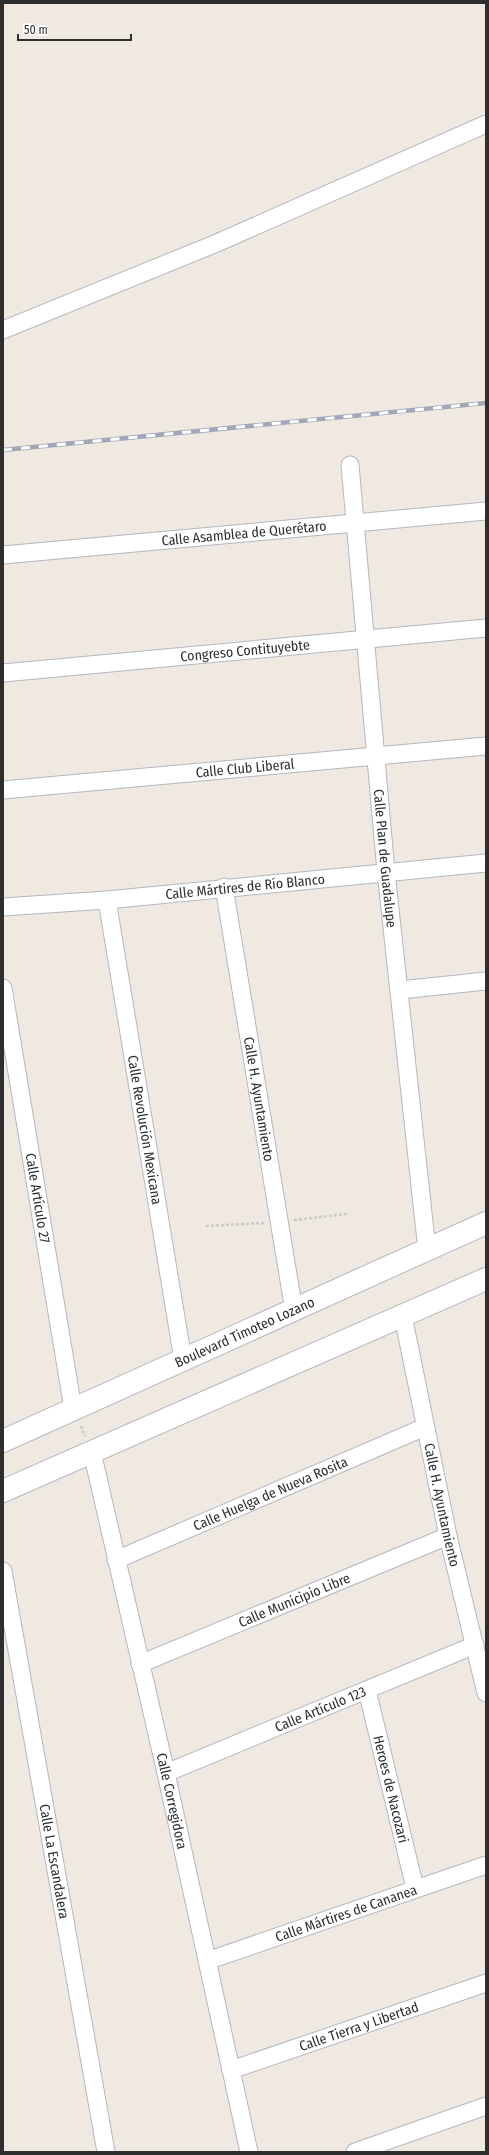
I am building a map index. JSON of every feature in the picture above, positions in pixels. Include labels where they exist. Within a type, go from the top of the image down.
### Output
[{"type":"main road","name":"Boulevard Timoteo Lozano","points":[[3,1441],[294,1311],[486,1223]]},
{"type":"main road","points":[[3,1491],[486,1279]]},
{"type":"street","points":[[3,330],[217,243],[486,124]]},
{"type":"street","name":"Calle Plan de Guadalupe","points":[[350,465],[386,872],[427,1250]]},
{"type":"street","name":"Calle Asamblea de Querétaro","points":[[3,555],[486,511]]},
{"type":"street","name":"Congreso Contituyebte","points":[[3,673],[486,628]]},
{"type":"street","name":"Calle Club Liberal","points":[[3,790],[486,746]]},
{"type":"street","name":"Calle Mártires de Río Blanco","points":[[3,907],[108,900],[224,887],[486,863]]},
{"type":"street","name":"Calle H. Ayuntamiento","points":[[224,887],[294,1311]]},
{"type":"street","name":"Calle Revolución Mexicana","points":[[108,900],[183,1360]]},
{"type":"street","points":[[400,990],[486,981]]},
{"type":"street","name":"Calle Artículo 27","points":[[3,988],[73,1409]]},
{"type":"street","name":"Calle H. Ayuntamiento","points":[[403,1316],[448,1536],[486,1693]]},
{"type":"street","name":"Calle Huelga de Nueva Rosita","points":[[116,1560],[425,1427]]},
{"type":"street","name":"Calle Corregidora","points":[[92,1452],[166,1773],[249,2152]]},
{"type":"street","name":"Calle Municipio Libre","points":[[140,1664],[448,1536]]},
{"type":"street","name":"Calle La Escandalera","points":[[3,1571],[106,2152]]},
{"type":"street","name":"Calle Artículo 123","points":[[166,1773],[475,1645]]},
{"type":"street","name":"Heroes de Nacozari","points":[[367,1690],[415,1888]]},
{"type":"street","name":"Calle Mártires de Cananea","points":[[207,1961],[415,1888],[486,1865]]},
{"type":"street","name":"Calle Tierra y Libertad","points":[[231,2070],[486,1983]]},
{"type":"street","points":[[355,2152],[486,2106]]},
{"type":"path","points":[[73,1409],[92,1452]]},
{"type":"railway","points":[[3,450],[486,403]]}]
